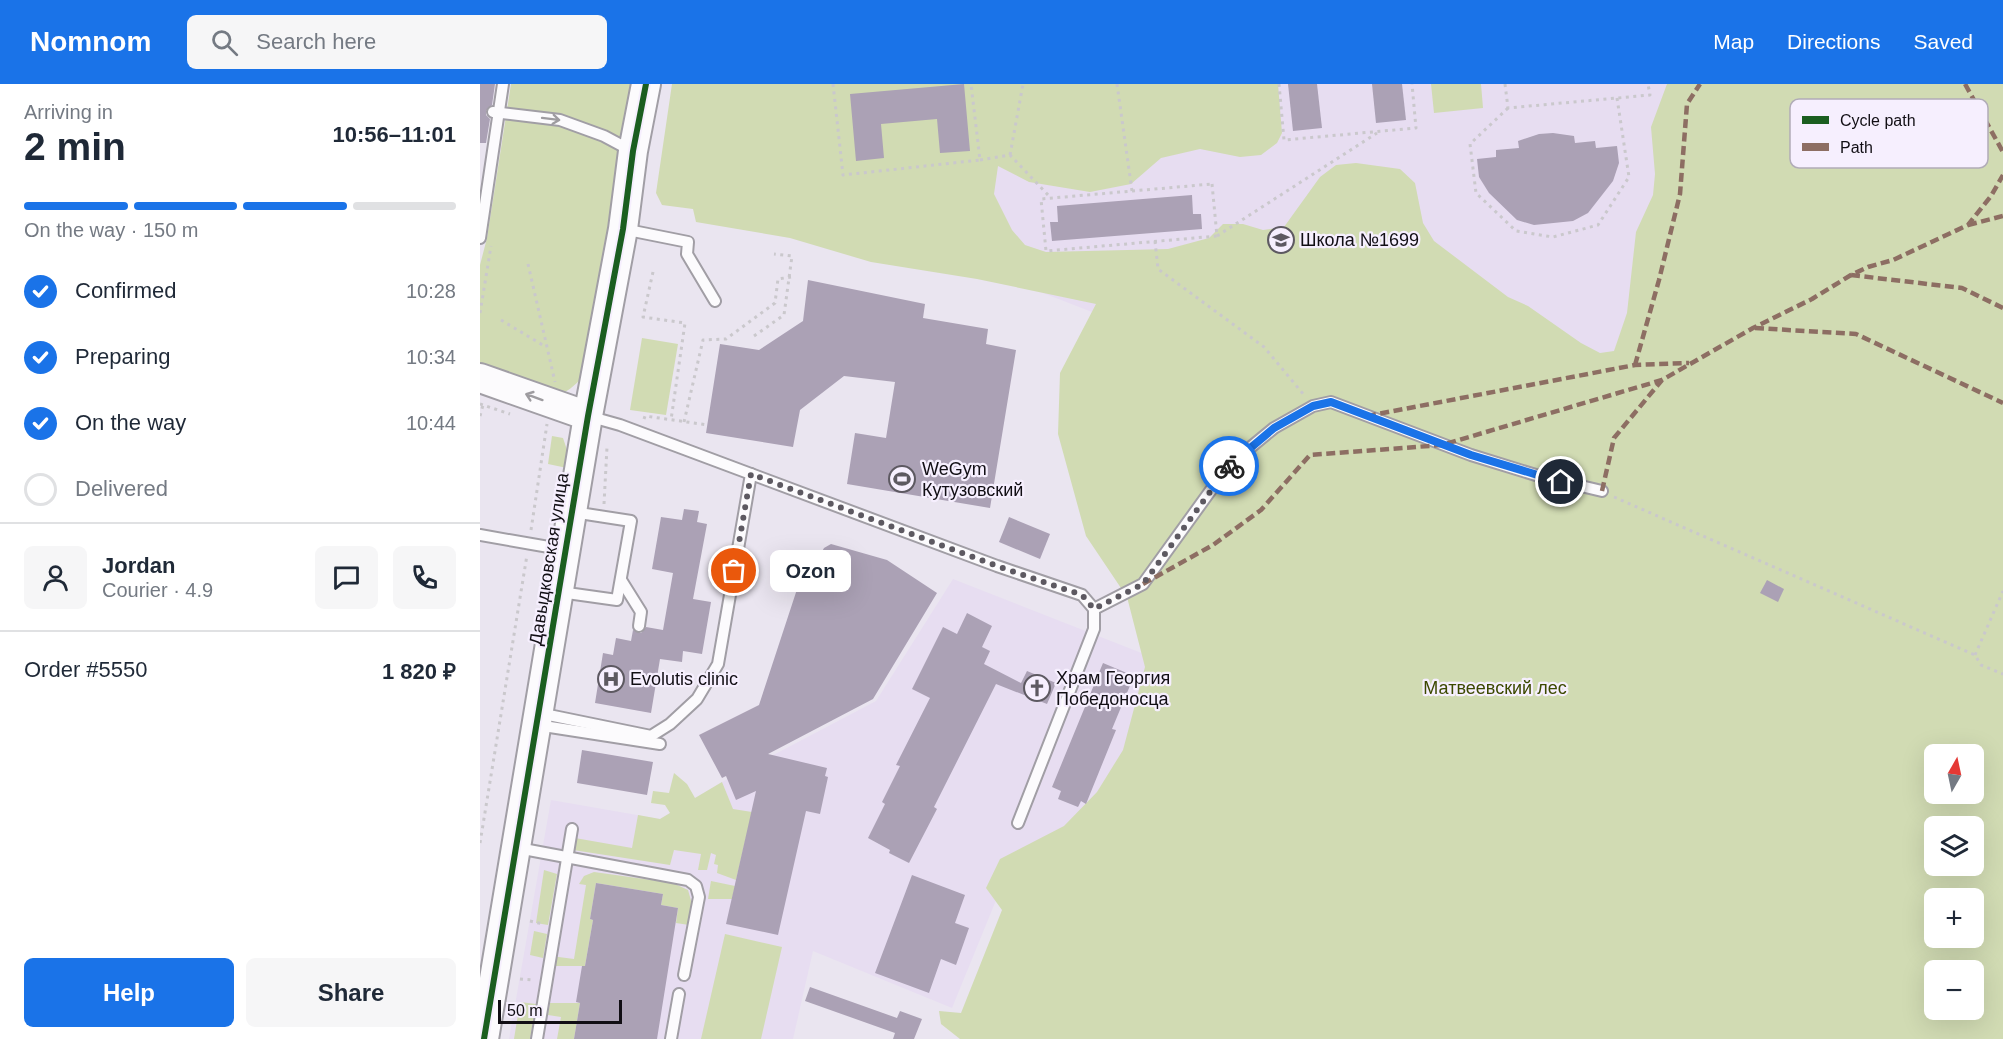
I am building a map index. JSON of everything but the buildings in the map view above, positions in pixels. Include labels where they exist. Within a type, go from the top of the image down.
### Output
[{"type":"street","name":"Давыдковская улица","points":[[484,1039],[646,84]]},
{"type":"street","points":[[482,392],[588,416]]},
{"type":"lane","points":[[480,238],[496,113],[503,84]]},
{"type":"lane","points":[[496,113],[560,120],[604,136],[633,151]]},
{"type":"lane","points":[[623,229],[688,242],[687,254],[715,301]]},
{"type":"lane","points":[[1094,609],[1143,584],[1229,465],[1274,428],[1313,406],[1331,402],[1471,455],[1539,476],[1602,491]]},
{"type":"lane","points":[[588,416],[640,432],[997,566],[1082,595],[1094,609],[1094,629],[1018,823]]},
{"type":"lane","points":[[538,719],[651,736],[670,724],[697,699],[718,664],[751,474]]},
{"type":"lane","points":[[559,591],[617,600],[631,521],[572,512]]},
{"type":"lane","points":[[480,535],[566,550]]},
{"type":"lane","points":[[621,580],[641,612],[639,626]]},
{"type":"lane","points":[[538,719],[660,744]]},
{"type":"lane","points":[[537,1039],[572,829]]},
{"type":"lane","points":[[517,848],[688,880],[696,886],[699,897],[684,975]]},
{"type":"lane","points":[[671,1039],[679,994]]},
{"type":"path","points":[[833,84],[843,175],[1010,155]]},
{"type":"path","points":[[971,84],[980,160]]},
{"type":"path","points":[[1010,155],[1023,84]]},
{"type":"path","points":[[1118,84],[1132,191]]},
{"type":"path","points":[[1279,84],[1284,140],[1416,128],[1412,84]]},
{"type":"path","points":[[1505,84],[1508,108]]},
{"type":"path","points":[[1617,98],[1629,177],[1598,225],[1553,237],[1516,231],[1476,193],[1470,144],[1508,108],[1617,98],[1650,95],[1648,84]]},
{"type":"path","points":[[1216,236],[1212,184],[1041,199],[1046,251],[1216,236],[1378,132]]},
{"type":"path","points":[[1010,155],[1051,198]]},
{"type":"path","points":[[1155,241],[1158,269],[1264,347],[1313,406]]},
{"type":"path","points":[[754,336],[784,315],[791,277],[792,256],[774,254]]},
{"type":"path","points":[[528,264],[557,389]]},
{"type":"path","points":[[653,272],[643,317],[685,324],[671,420]]},
{"type":"path","points":[[684,422],[703,340],[726,339],[775,303],[778,279],[791,277]]},
{"type":"path","points":[[501,320],[547,347]]},
{"type":"path","points":[[480,416],[482,392]]},
{"type":"path","points":[[640,432],[645,416],[708,425]]},
{"type":"path","points":[[480,843],[549,419]]},
{"type":"path","points":[[1602,491],[1975,656],[1981,665],[2003,674]]},
{"type":"path","points":[[1975,656],[2003,591]]},
{"type":"shaded area","name":"Школа №1699","points":[[685,84],[1687,84],[1630,353],[1365,395],[1110,319],[821,207]]},
{"type":"shaded area","points":[[953,579],[1167,663],[1098,829],[1010,866],[952,1008],[813,951],[793,1039],[509,1039],[551,800],[660,819],[722,782],[876,701]]},
{"type":"green space","points":[[511,84],[632,84],[588,368],[577,383],[562,394],[480,368],[480,265],[487,238]]},
{"type":"green space","name":"Матвеевский лес","points":[[672,84],[1278,84],[1282,133],[1277,143],[1261,155],[1240,157],[1200,149],[1161,158],[1131,184],[1090,192],[1029,182],[998,166],[994,194],[1012,230],[1025,245],[1046,252],[1168,249],[1209,238],[1223,224],[1243,224],[1263,230],[1284,227],[1320,177],[1336,165],[1356,163],[1400,169],[1415,183],[1423,223],[1434,241],[1508,297],[1528,306],[1581,343],[1600,353],[1614,351],[1627,313],[1636,232],[1653,195],[1655,174],[1651,127],[1667,84],[2003,84],[2003,1039],[960,1039],[941,1024],[939,1011],[961,1013],[1002,910],[986,888],[1000,859],[1064,826],[1097,792],[1123,750],[1145,667],[1127,597],[1086,536],[1058,434],[1060,373],[1096,304],[977,279],[871,262],[790,238],[696,222],[693,209],[662,205],[656,193]]},
{"type":"green space","points":[[1431,84],[1481,84],[1483,108],[1434,113]]},
{"type":"green space","points":[[642,338],[678,344],[666,415],[630,410]]},
{"type":"green space","points":[[552,436],[563,438],[569,456],[567,468],[548,464]]},
{"type":"green space","points":[[674,773],[687,784],[695,798],[722,782],[733,809],[752,812],[736,880],[717,873],[718,865],[714,864],[716,855],[711,853],[707,870],[698,870],[701,854],[674,850],[670,865],[573,850],[575,838],[632,848],[638,815],[660,819],[670,813],[665,805],[651,803],[653,791],[669,793]]},
{"type":"green space","points":[[544,870],[557,874],[548,925],[536,923]]},
{"type":"green space","points":[[594,872],[673,883],[688,890],[692,904],[689,925],[676,923],[678,908],[661,905],[663,894],[596,883],[590,919],[593,920],[585,966],[549,966],[551,956],[574,959],[586,885],[579,884],[584,876]]},
{"type":"green space","points":[[711,881],[735,886],[732,899],[708,899]]},
{"type":"green space","points":[[534,931],[547,934],[543,958],[530,955]]},
{"type":"green space","points":[[725,934],[782,947],[761,1039],[701,1039]]},
{"type":"green space","points":[[520,1002],[536,1004],[530,1039],[514,1039]]},
{"type":"green space","points":[[550,1003],[580,1003],[574,1039],[557,1039],[561,1017],[548,1015]]},
{"type":"marked path","points":[[1635,365],[1680,194],[1687,104],[1700,84]]},
{"type":"marked path","points":[[1965,84],[1973,99]]},
{"type":"marked path","points":[[1988,125],[2003,152]]},
{"type":"marked path","points":[[1602,491],[1614,438],[1662,380],[1753,328],[1812,299],[1851,275],[1868,267],[1893,260],[1968,225],[1991,196],[2003,175]]},
{"type":"marked path","points":[[1968,225],[2003,216]]},
{"type":"marked path","points":[[1851,275],[1962,288],[2003,308]]},
{"type":"marked path","points":[[1755,328],[1856,334],[2003,403]]},
{"type":"marked path","points":[[1367,416],[1635,365],[1689,363]]},
{"type":"marked path","points":[[1143,584],[1213,545],[1261,510],[1310,455],[1442,445],[1662,380]]},
{"type":"cycle path","points":[[484,1039],[646,84]]},
{"type":"way so far","points":[[734,571],[751,474],[997,566],[1082,595],[1094,609],[1143,584],[1229,466]]},
{"type":"place","name":"Школа №1699","points":[[1281,240]]},
{"type":"place","name":"WeGym Кутузовский","points":[[902,479]]},
{"type":"place","name":"Ozon","points":[[734,571]]},
{"type":"place","name":"Evolutis clinic","points":[[611,679]]},
{"type":"place","name":"Храм Георгия Победоносца","points":[[1037,688]]},
{"type":"route","points":[[1229,466],[1274,428],[1313,406],[1331,402],[1471,455],[1561,482]]}]
